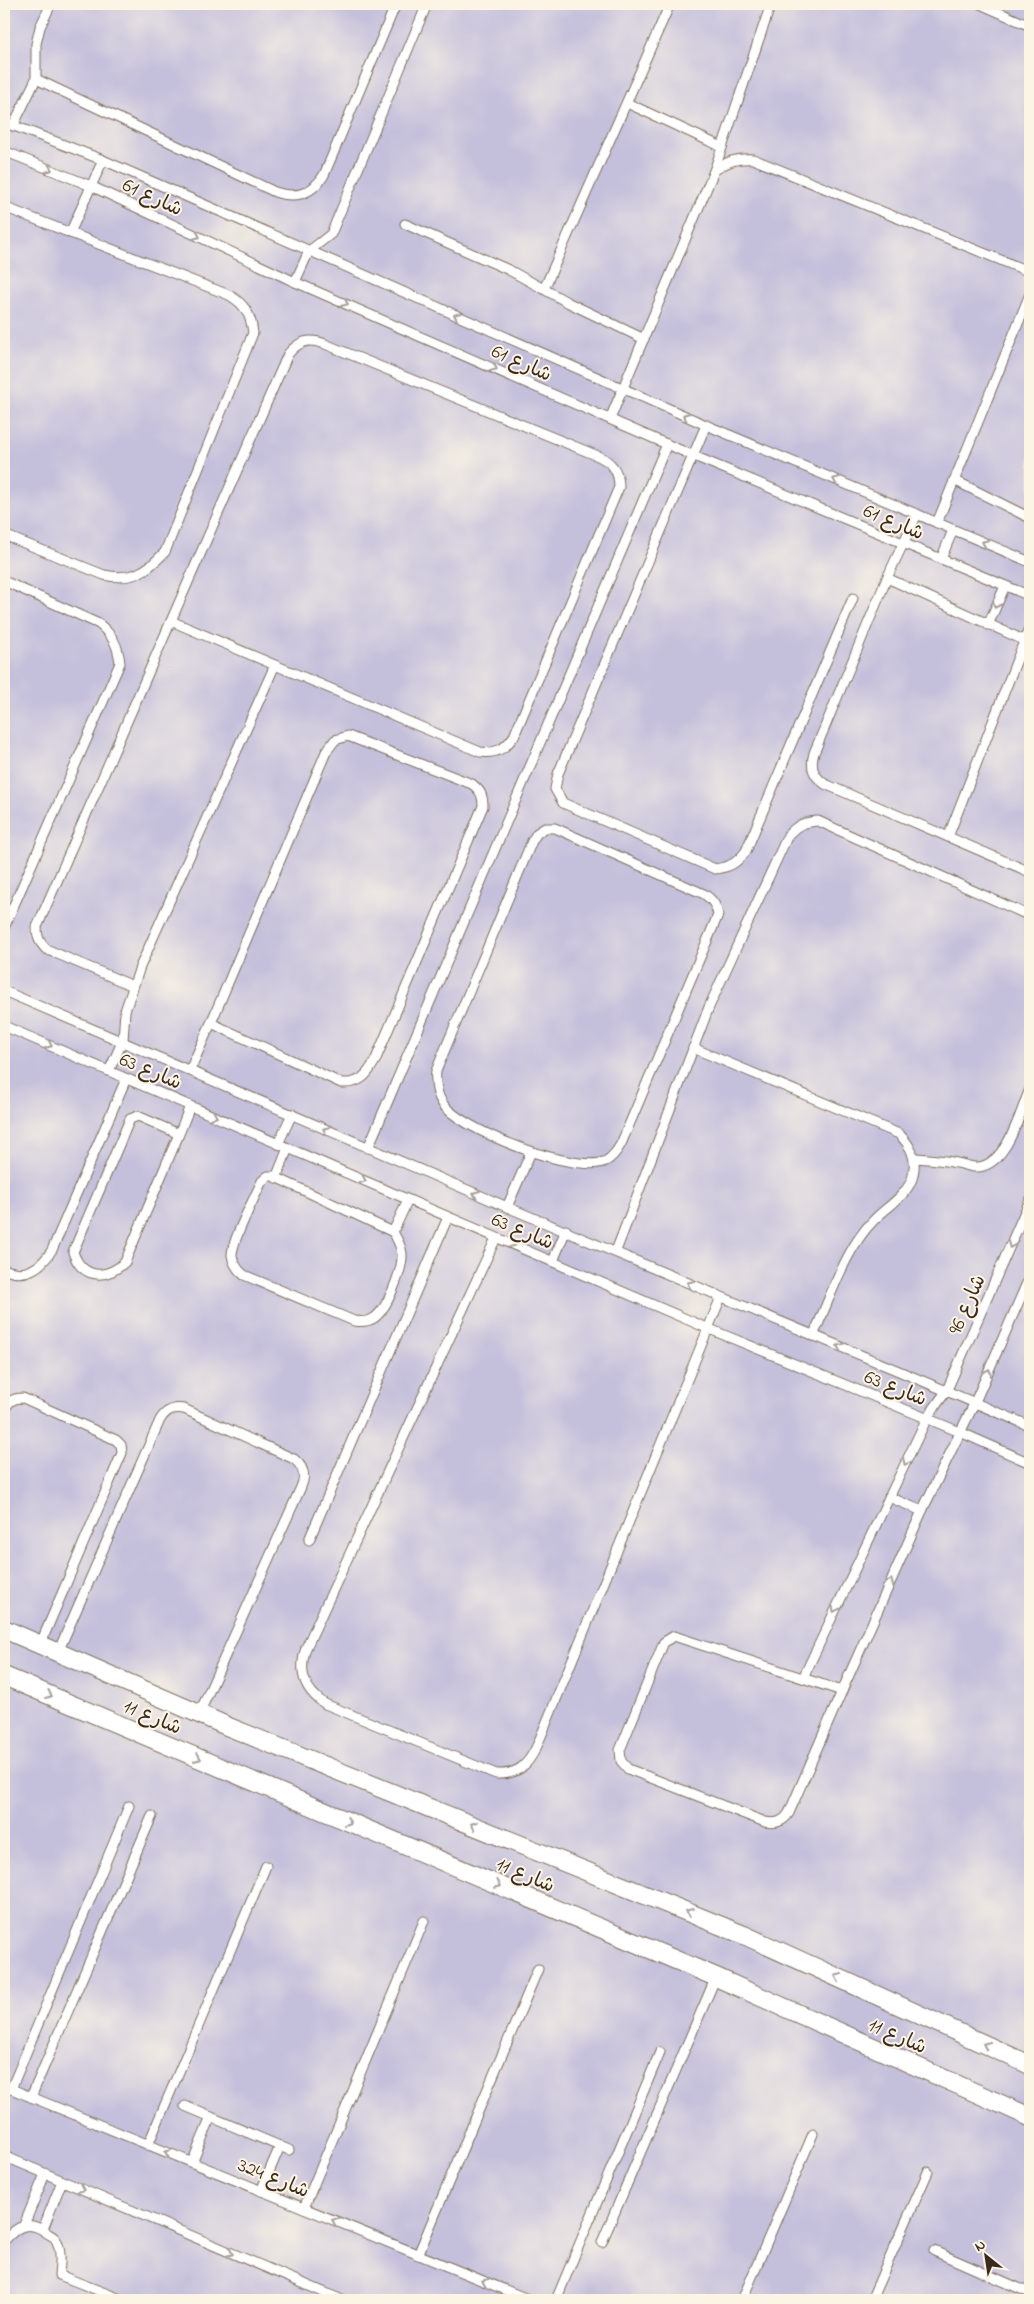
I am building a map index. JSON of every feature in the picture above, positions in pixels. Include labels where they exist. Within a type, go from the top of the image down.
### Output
[{"type":"street","name":"شارع 11","points":[[4,1628],[199,1714],[744,1935],[1030,2065]]},
{"type":"street","name":"شارع 11","points":[[4,1676],[716,1977],[1030,2116]]},
{"type":"lane","points":[[13,126],[36,79],[36,44],[40,27],[50,4]]},
{"type":"lane","points":[[36,79],[275,192],[286,196],[298,196],[313,188],[324,174],[396,4]]},
{"type":"lane","points":[[295,282],[309,251],[331,234],[427,4]]},
{"type":"lane","points":[[544,289],[670,4]]},
{"type":"lane","points":[[610,419],[714,171],[771,4]]},
{"type":"lane","points":[[980,4],[1030,26]]},
{"type":"lane","points":[[627,103],[722,147]]},
{"type":"lane","name":"شارع 61","points":[[4,122],[103,160],[706,425],[1030,562]]},
{"type":"lane","name":"شارع 61","points":[[4,151],[90,186],[295,282],[694,456],[1030,596]]},
{"type":"lane","points":[[714,171],[725,163],[739,158],[753,159],[1030,272]]},
{"type":"lane","points":[[70,233],[103,160]]},
{"type":"lane","points":[[4,207],[229,295],[239,301],[247,310],[252,321],[253,333],[164,552],[152,566],[137,574],[119,578],[104,575],[4,535]]},
{"type":"lane","points":[[404,224],[509,270],[644,339]]},
{"type":"lane","points":[[937,523],[1030,294]]},
{"type":"lane","points":[[134,986],[46,949],[40,943],[37,935],[37,926],[288,354],[295,346],[304,341],[315,340],[605,459],[616,470],[618,487],[514,736],[500,750],[490,753],[480,752],[171,621]]},
{"type":"lane","points":[[706,425],[558,774],[555,789],[563,803],[715,869],[728,868],[739,861],[746,851],[853,598]]},
{"type":"lane","points":[[368,1148],[667,444]]},
{"type":"lane","points":[[954,480],[1030,518]]},
{"type":"lane","points":[[917,514],[887,578],[814,753],[812,768],[814,774],[825,784],[1030,872]]},
{"type":"lane","points":[[941,559],[953,530]]},
{"type":"lane","points":[[887,578],[1027,642]]},
{"type":"lane","points":[[4,581],[99,624],[111,634],[118,648],[120,663],[4,928]]},
{"type":"lane","points":[[988,624],[1005,586]]},
{"type":"lane","points":[[948,837],[1027,642],[1030,626]]},
{"type":"lane","points":[[109,1071],[122,1040],[125,1011],[140,967],[275,665]]},
{"type":"lane","points":[[190,1070],[326,752],[335,740],[341,737],[356,738],[472,784],[479,789],[483,797],[483,806],[374,1061],[362,1080],[352,1084],[341,1083],[211,1023]]},
{"type":"lane","points":[[616,1251],[709,1007],[788,835],[795,826],[806,822],[818,821],[1030,916]]},
{"type":"lane","points":[[545,828],[555,828],[704,894],[716,906],[718,915],[615,1154],[605,1161],[577,1163],[531,1152],[470,1124],[451,1112],[440,1099],[436,1082],[436,1071],[532,841],[537,833],[545,828]]},
{"type":"lane","name":"شارع 63","points":[[4,991],[122,1040],[507,1207],[566,1230],[813,1336],[948,1390],[1030,1426]]},
{"type":"lane","name":"شارع 63","points":[[4,1026],[707,1328],[927,1418],[1030,1463]]},
{"type":"lane","points":[[693,1048],[899,1134],[909,1145],[914,1158],[913,1176],[904,1192],[857,1238],[813,1336]]},
{"type":"lane","points":[[4,1269],[22,1273],[35,1269],[45,1262],[52,1250],[126,1079]]},
{"type":"lane","points":[[914,1158],[979,1167],[990,1164],[999,1157],[1005,1148],[1030,1089]]},
{"type":"lane","points":[[179,1134],[138,1116],[130,1119],[73,1252],[77,1262],[85,1270],[95,1274],[106,1274],[117,1270],[125,1262],[179,1134],[190,1106]]},
{"type":"lane","points":[[278,1144],[292,1114]]},
{"type":"lane","points":[[276,1178],[288,1148]]},
{"type":"lane","points":[[507,1207],[531,1152]]},
{"type":"lane","points":[[268,1176],[393,1232],[401,1249],[400,1268],[381,1310],[374,1318],[365,1322],[354,1321],[244,1275],[234,1263],[233,1247],[262,1181],[268,1176]]},
{"type":"lane","points":[[393,1232],[408,1200]]},
{"type":"lane","name":"شارع 96","points":[[803,1678],[927,1418],[948,1390],[1030,1200]]},
{"type":"lane","points":[[309,1540],[448,1217]]},
{"type":"lane","points":[[553,1261],[566,1230]]},
{"type":"lane","points":[[496,1238],[306,1648],[302,1661],[302,1674],[306,1686],[314,1697],[325,1704],[496,1774],[516,1772],[525,1766],[537,1746],[721,1297]]},
{"type":"lane","points":[[842,1691],[678,1636],[670,1637],[664,1642],[620,1750],[621,1761],[628,1769],[766,1822],[777,1823],[786,1817],[789,1813],[922,1511],[975,1402],[1030,1276]]},
{"type":"lane","points":[[4,1412],[8,1402],[15,1398],[23,1398],[116,1440],[121,1446],[122,1453],[40,1645]]},
{"type":"lane","points":[[58,1652],[160,1420],[167,1411],[173,1408],[184,1410],[294,1459],[302,1468],[304,1475],[301,1487],[199,1714]]},
{"type":"lane","points":[[889,1497],[922,1511]]},
{"type":"lane","points":[[8,2087],[129,1806]]},
{"type":"lane","points":[[31,2097],[152,1816]]},
{"type":"lane","points":[[148,2145],[266,1866]]},
{"type":"lane","points":[[304,2208],[424,1921]]},
{"type":"lane","points":[[418,2255],[538,1969]]},
{"type":"lane","points":[[602,2242],[716,1977]]},
{"type":"lane","points":[[556,2300],[660,2052]]},
{"type":"lane","name":"شارع 324","points":[[8,2087],[530,2300]]},
{"type":"lane","points":[[184,2106],[284,2148],[261,2191]]},
{"type":"lane","points":[[192,2163],[211,2117]]},
{"type":"lane","points":[[742,2300],[813,2134]]},
{"type":"lane","points":[[4,2156],[342,2300]]},
{"type":"lane","points":[[871,2300],[928,2172]]},
{"type":"lane","points":[[24,2225],[45,2174]]},
{"type":"lane","points":[[42,2229],[62,2181]]},
{"type":"lane","points":[[4,2241],[10,2233],[24,2225],[34,2225],[56,2239],[60,2257],[59,2275],[123,2300]]},
{"type":"lane","points":[[934,2251],[1030,2293]]},
{"type":"shaded area","points":[[4,4],[1030,4],[1030,2300],[4,2300]]}]
